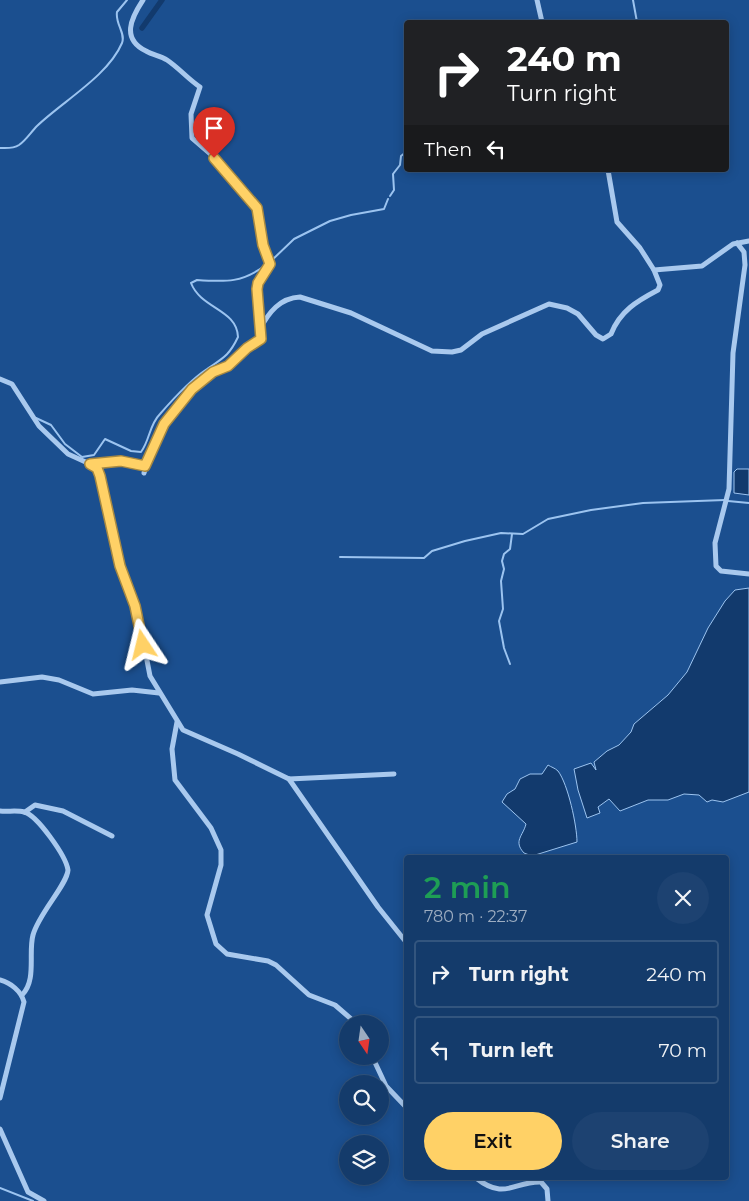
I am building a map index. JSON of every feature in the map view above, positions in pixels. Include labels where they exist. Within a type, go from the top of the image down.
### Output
[{"type":"street","points":[[90,464],[121,461],[144,470],[164,424],[176,407],[208,376],[228,366],[247,348],[260,341],[257,289],[258,283],[270,264],[263,245],[258,211],[221,163],[192,138],[191,114],[200,87],[170,62],[142,49],[131,38],[130,27],[133,16],[144,0]]},
{"type":"street","points":[[537,0],[542,20]]},
{"type":"street","points":[[260,329],[274,307],[286,300],[300,297],[351,314],[424,350],[452,352],[461,350],[486,331],[549,304],[567,308],[578,314],[596,335],[603,339],[612,334],[614,324],[623,313],[658,290],[660,283],[640,248],[617,222],[608,172]]},
{"type":"street","points":[[654,270],[702,266],[737,243],[749,241]]},
{"type":"street","points":[[737,243],[744,252],[745,265],[733,353],[729,489],[716,534],[715,562],[721,571],[749,574]]},
{"type":"street","points":[[0,378],[12,384],[39,426],[68,454],[97,468],[120,566],[138,614],[148,669],[159,693],[183,730],[238,754],[288,780],[378,907],[404,940]]},
{"type":"street","points":[[0,682],[42,677],[59,680],[93,694],[132,690],[159,693]]},
{"type":"street","points":[[177,721],[172,748],[174,780],[211,828],[221,850],[219,870],[207,915],[216,944],[227,954],[268,961],[276,965],[308,995],[335,1005],[347,1015]]},
{"type":"street","points":[[288,780],[394,774]]},
{"type":"street","points":[[0,811],[25,812],[36,805],[54,808],[112,836]]},
{"type":"street","points":[[22,995],[29,977],[31,943],[38,922],[66,879],[68,870],[50,836],[25,812]]},
{"type":"street","points":[[0,980],[7,982],[22,995],[24,1002],[0,1098]]},
{"type":"street","points":[[376,1065],[386,1086],[404,1105]]},
{"type":"street","points":[[0,1128],[28,1192],[44,1201]]},
{"type":"street","points":[[479,1180],[494,1189],[508,1191],[541,1182],[547,1189],[548,1201]]},
{"type":"water","points":[[737,469],[749,469],[749,495],[734,493],[734,472]]},
{"type":"water","points":[[749,588],[749,792],[723,802],[712,800],[707,802],[699,795],[684,794],[668,800],[648,800],[620,811],[609,799],[598,807],[600,813],[587,818],[578,790],[574,769],[591,763],[596,770],[594,762],[607,751],[619,745],[631,732],[634,724],[668,695],[687,672],[708,628],[725,601],[735,590]]},
{"type":"water","points":[[548,765],[556,769],[562,777],[574,816],[577,842],[535,855],[529,855],[524,853],[519,845],[526,824],[502,802],[507,794],[515,789],[520,779],[530,774],[542,774]]},
{"type":"waterway","points":[[0,148],[12,148],[19,145],[37,126],[96,77],[106,66],[122,43],[123,36],[117,12],[127,0]]},
{"type":"waterway","points":[[142,28],[162,0]]},
{"type":"waterway","points":[[633,0],[637,20]]},
{"type":"waterway","points":[[390,196],[394,190],[393,174],[400,165],[401,156],[404,154]]},
{"type":"waterway","points":[[270,262],[294,239],[330,221],[384,209],[388,199]]},
{"type":"waterway","points":[[36,418],[51,425],[65,444],[82,457],[94,455],[105,439],[131,451],[141,452],[156,418],[194,379],[225,356],[238,337],[232,320],[202,298],[191,283],[197,280],[234,280],[250,275],[267,264]]},
{"type":"waterway","points":[[340,557],[424,558],[432,551],[465,541],[501,533],[523,534],[548,519],[591,510],[643,503],[725,500]]},
{"type":"waterway","points":[[728,501],[749,503]]},
{"type":"waterway","points":[[510,664],[504,648],[499,621],[503,609],[501,581],[504,569],[502,561],[504,554],[510,549],[512,534]]},
{"type":"waterway","points":[[0,1188],[33,1201]]},
{"type":"route","points":[[143,645],[135,606],[120,566],[100,476],[97,468],[90,464],[121,461],[145,466],[164,424],[192,389],[213,372],[228,366],[247,348],[261,339],[256,296],[260,278],[270,264],[263,245],[258,211],[221,163],[214,158]]}]
